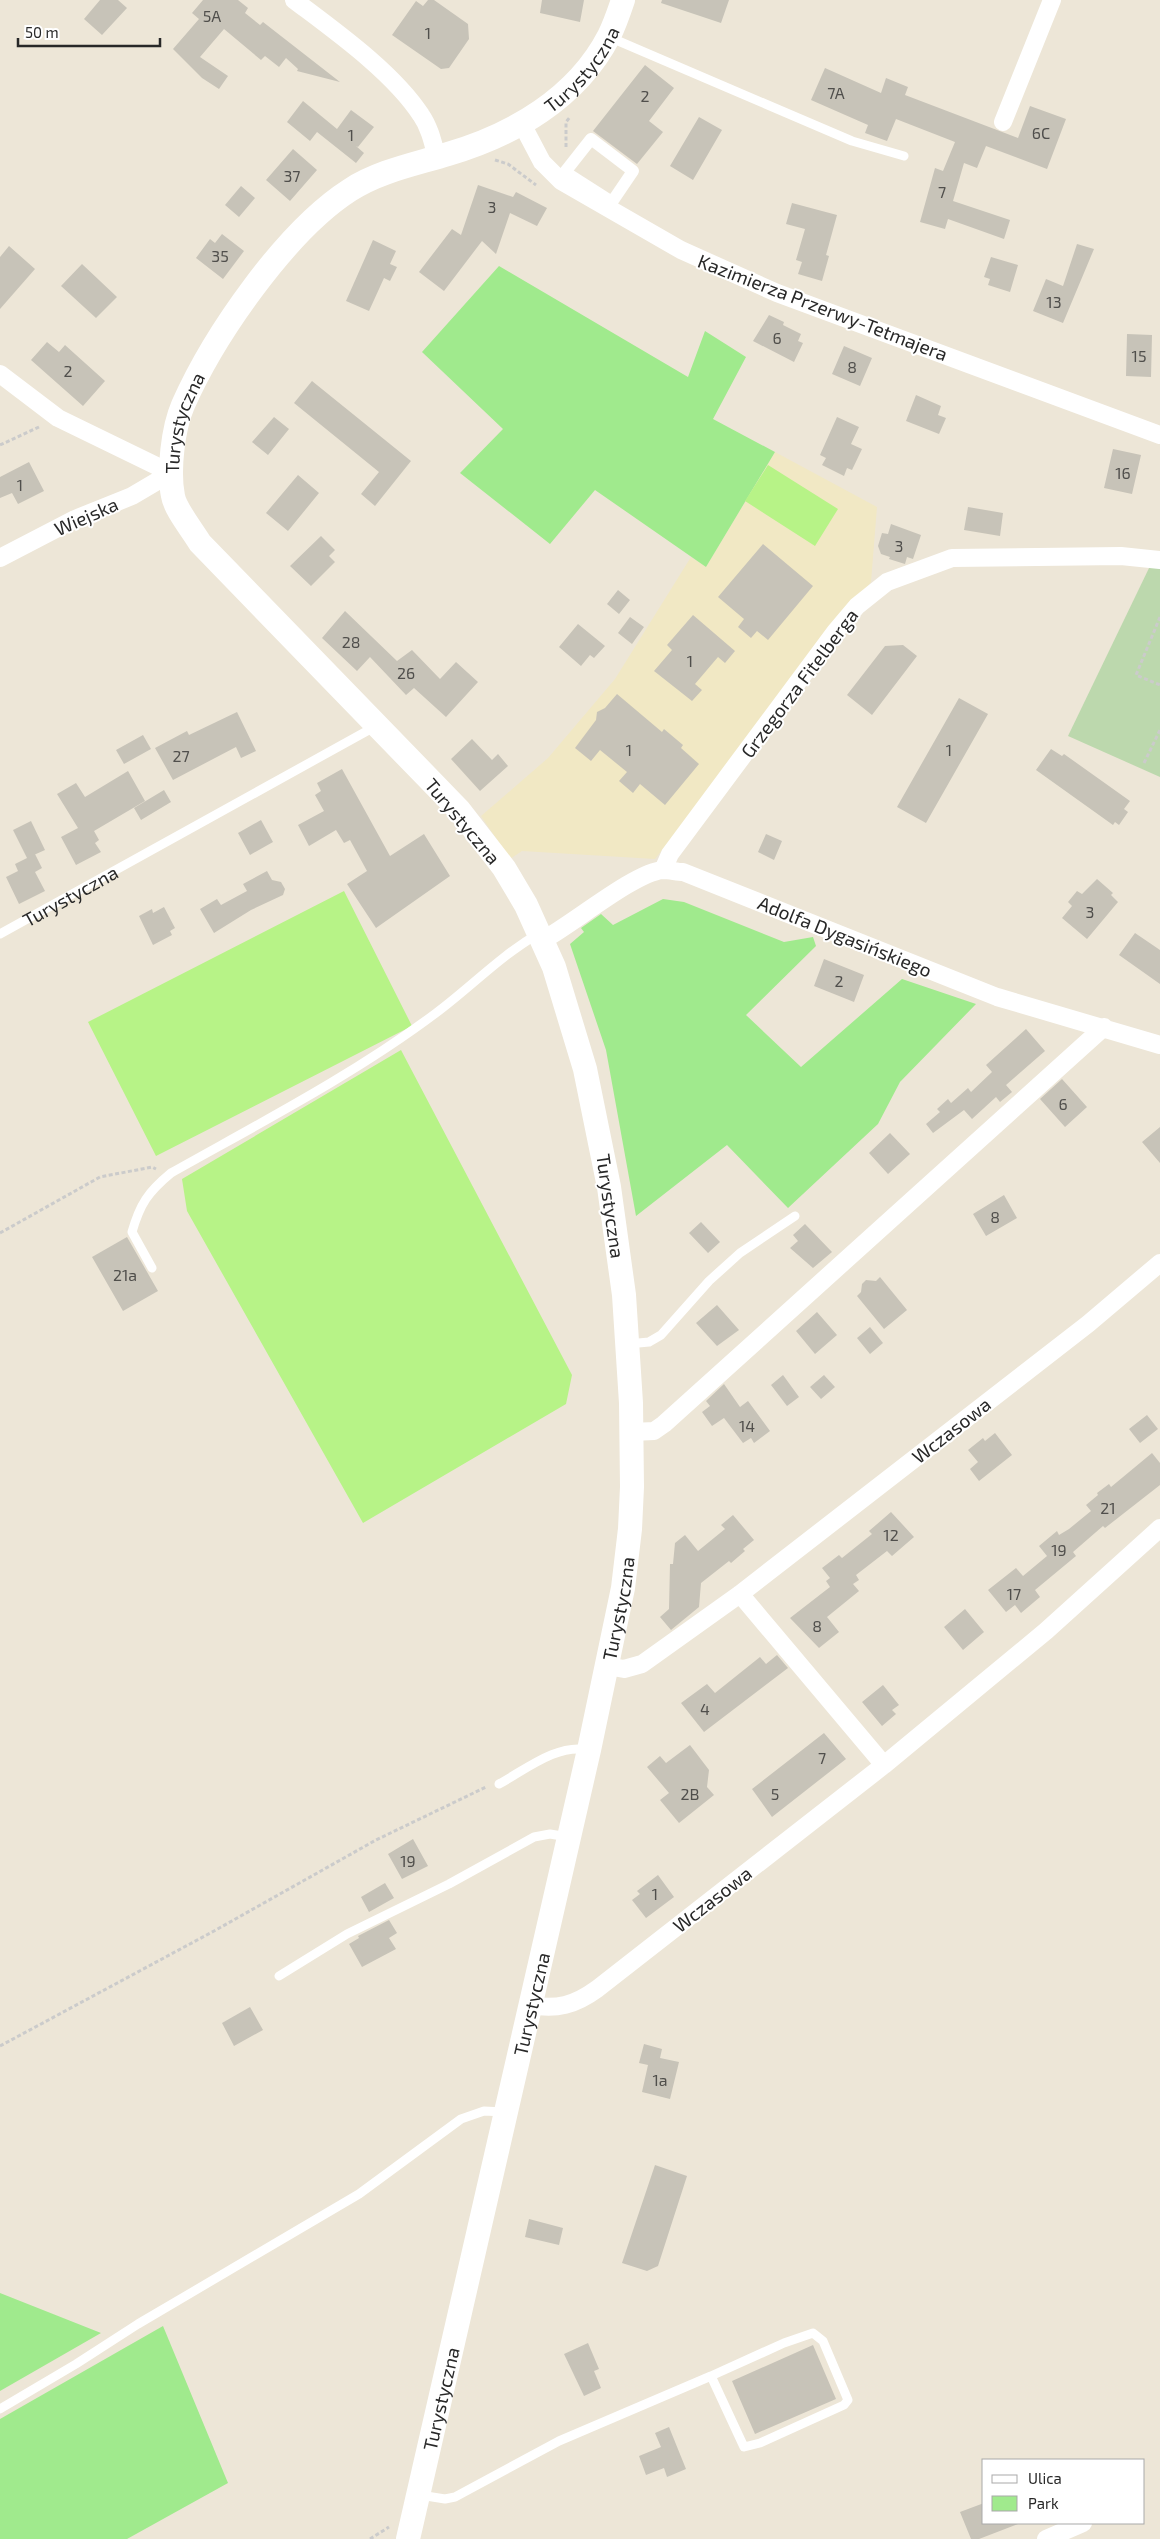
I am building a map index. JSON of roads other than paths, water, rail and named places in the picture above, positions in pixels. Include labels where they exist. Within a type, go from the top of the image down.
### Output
[{"type":"main road","name":"Turystyczna","points":[[408,2539],[589,1750],[628,1554],[632,1487],[632,1432],[628,1344],[617,1239],[602,1144],[575,1031],[542,936],[516,887],[482,838],[459,810],[200,543],[173,498],[172,451],[183,406],[218,341],[243,302],[281,254],[327,205],[353,188],[386,173],[467,149],[522,124],[545,110],[581,77],[608,37],[624,0]]},
{"type":"street","points":[[294,0],[337,33],[397,86],[421,115],[431,134],[437,158]]},
{"type":"street","points":[[1003,122],[1052,0]]},
{"type":"street","name":"Kazimierza Przerwy-Tetmajera","points":[[522,124],[542,162],[561,181],[681,250],[726,272],[1160,435]]},
{"type":"street","points":[[591,139],[633,171],[612,202],[566,172],[591,139]]},
{"type":"street","points":[[0,374],[58,418],[171,473]]},
{"type":"street","name":"Wiejska","points":[[0,558],[74,519],[132,496],[171,473]]},
{"type":"street","name":"Grzegorza Fitelberga","points":[[662,870],[670,854],[835,632],[857,606],[887,582],[952,558],[1111,556],[1160,560]]},
{"type":"street","name":"Adolfa Dygasińskiego","points":[[542,936],[569,925],[637,880],[662,870],[683,872],[997,997],[1160,1045]]},
{"type":"street","points":[[632,1432],[654,1431],[664,1424],[1104,1027]]},
{"type":"street","name":"Wczasowa","points":[[607,1666],[624,1669],[642,1664],[740,1594],[1088,1324],[1160,1264]]},
{"type":"street","name":"Wczasowa","points":[[530,2005],[553,2008],[574,2004],[584,1998],[884,1765],[1046,1631],[1160,1528]]},
{"type":"street","points":[[740,1594],[884,1765]]},
{"type":"street","points":[[1046,2539],[1081,2524]]},
{"type":"lane","points":[[608,37],[852,141],[904,156]]},
{"type":"lane","name":"Turystyczna","points":[[0,934],[377,726]]},
{"type":"lane","points":[[152,1268],[132,1232],[139,1207],[154,1186],[171,1173],[319,1090],[436,1013],[507,953],[542,936]]},
{"type":"lane","points":[[628,1344],[649,1342],[661,1335],[709,1282],[740,1253],[795,1216]]},
{"type":"lane","points":[[499,1784],[556,1754],[572,1748],[589,1750]]},
{"type":"lane","points":[[279,1976],[347,1934],[449,1884],[534,1837],[550,1834],[568,1838]]},
{"type":"lane","points":[[0,2409],[76,2364],[138,2324],[359,2194],[461,2119],[484,2111],[505,2112]]},
{"type":"lane","points":[[418,2495],[445,2499],[455,2497],[559,2441],[784,2343],[813,2333],[821,2337],[848,2400],[844,2405],[744,2447],[711,2376]]}]
